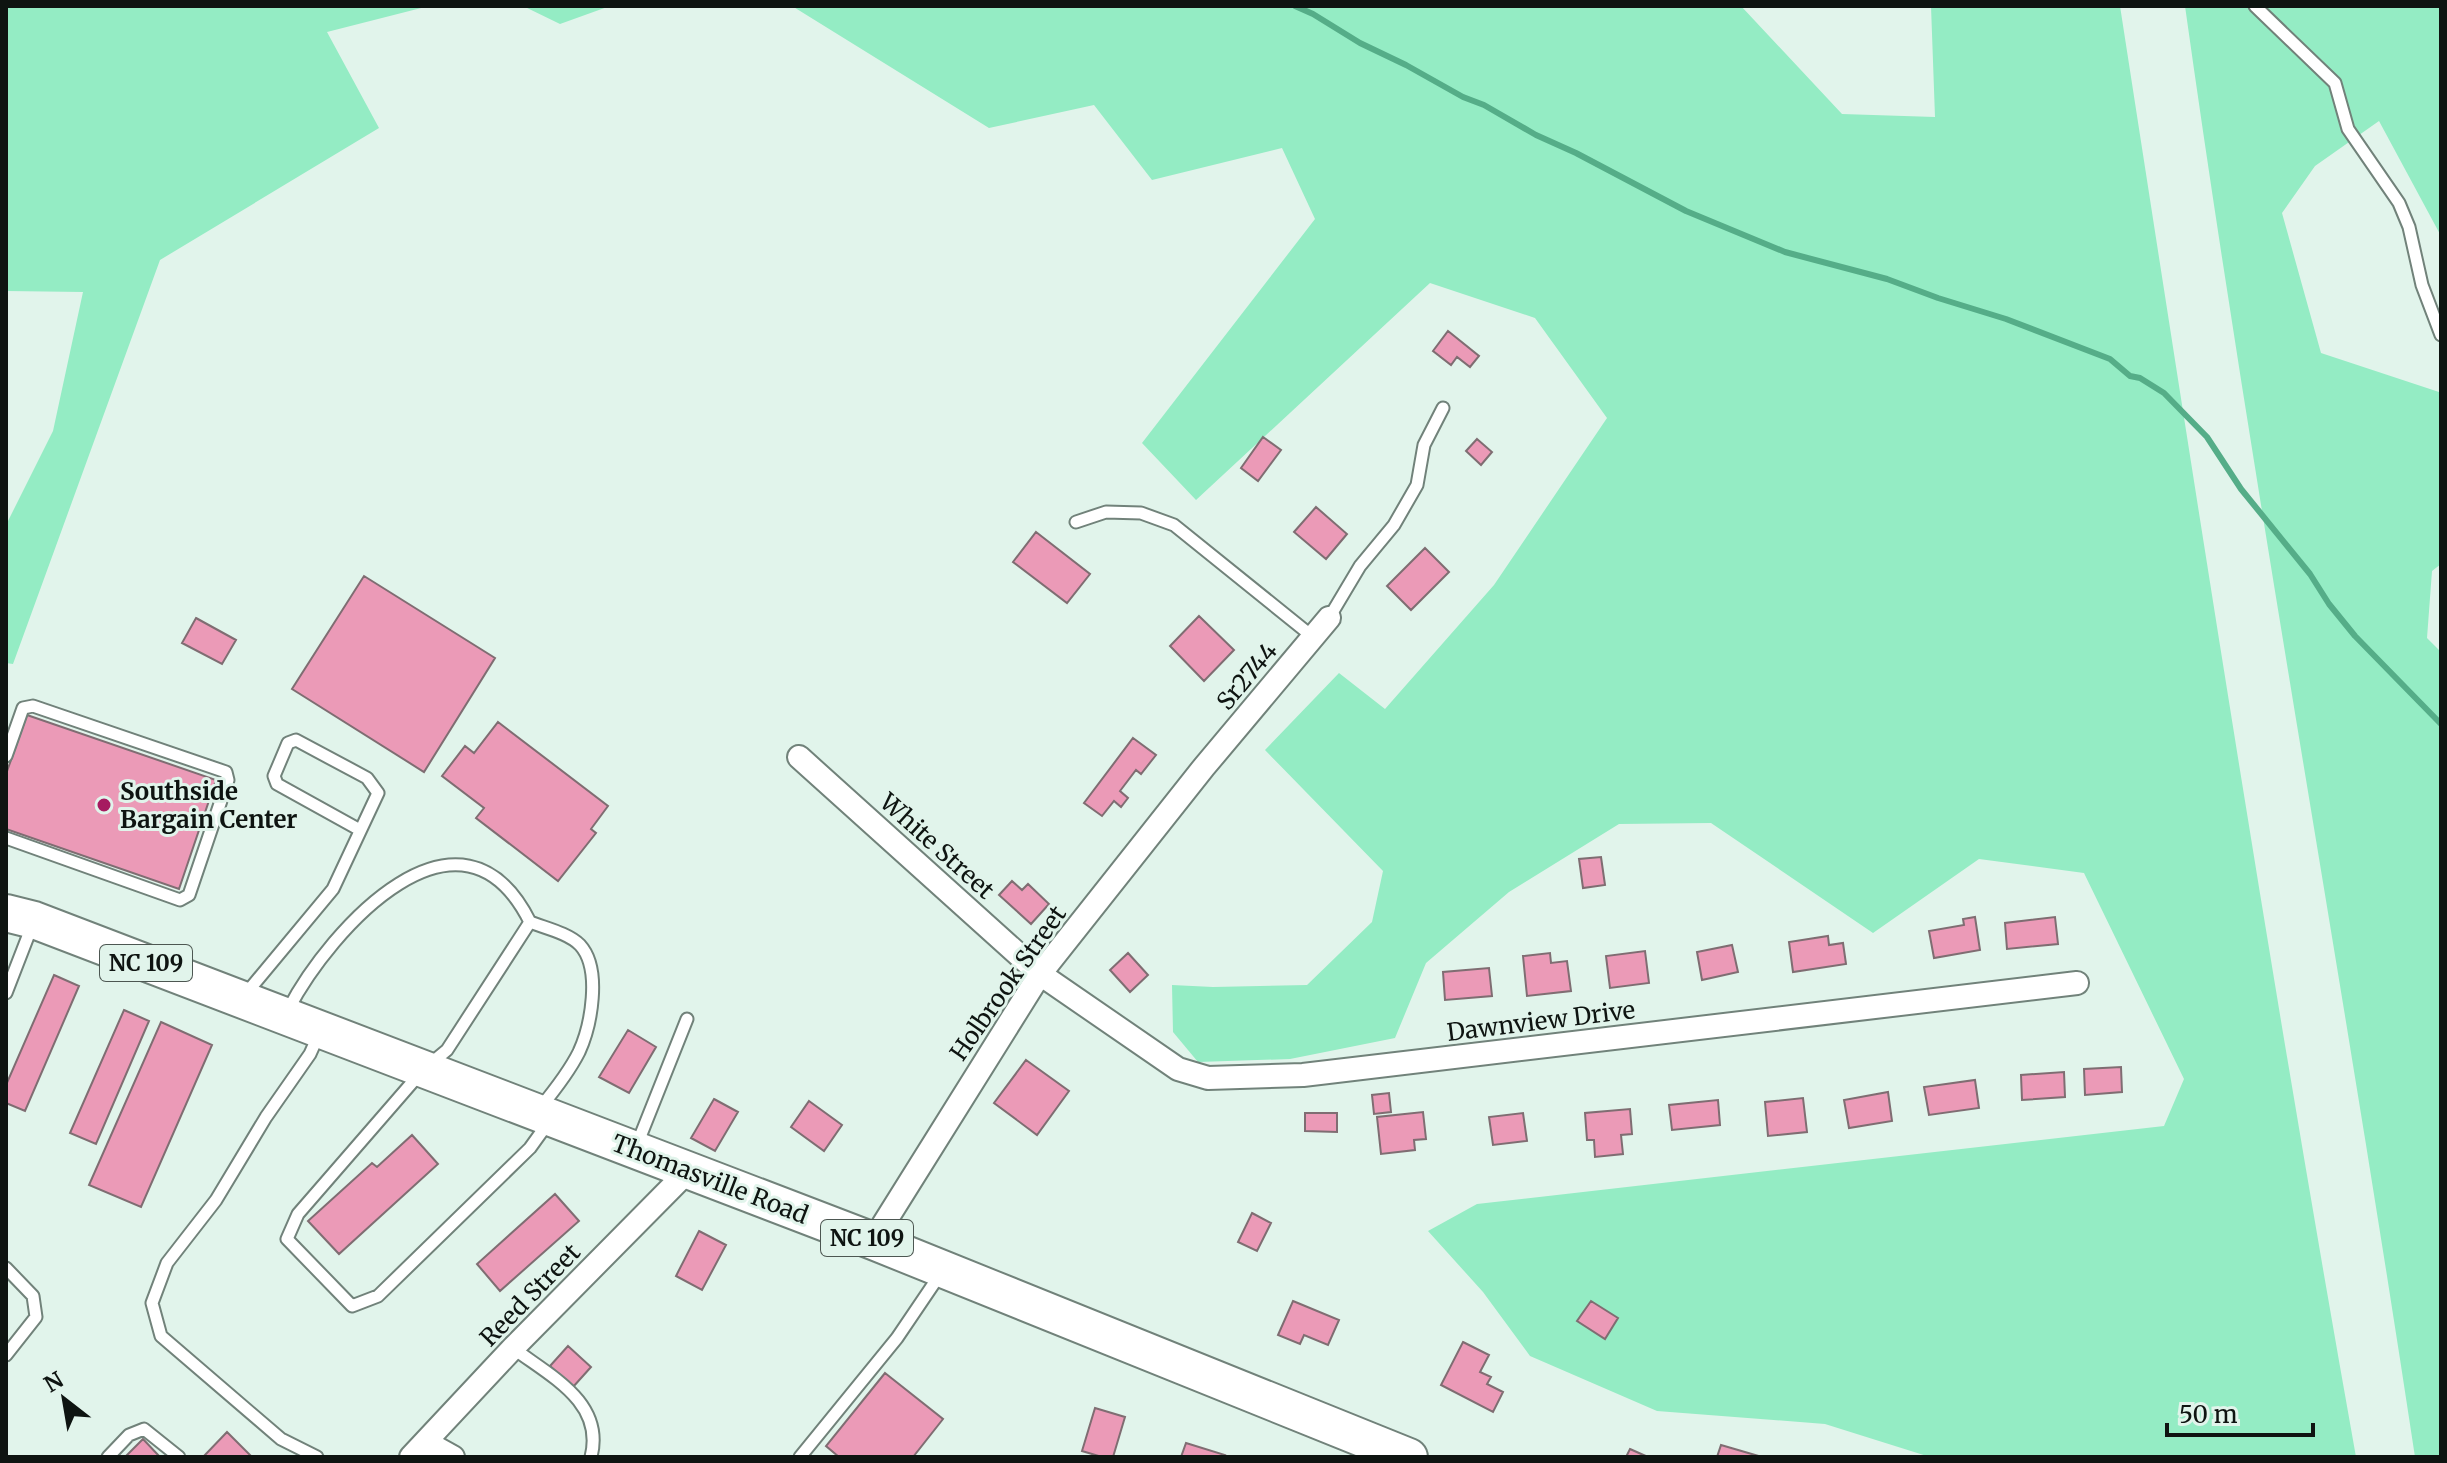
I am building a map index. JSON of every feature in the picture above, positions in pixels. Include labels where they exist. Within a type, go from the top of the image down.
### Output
[{"type":"main road","name":"Thomasville Road","points":[[20,916],[873,1241],[1409,1457]]},
{"type":"street","name":"Sr2744","points":[[1204,767],[1329,618]]},
{"type":"street","name":"White Street","points":[[799,757],[1040,974]]},
{"type":"street","name":"Holbrook Street","points":[[873,1241],[1040,974],[1204,767]]},
{"type":"street","name":"Dawnview Drive","points":[[1040,974],[1178,1069],[1208,1078],[1303,1075],[2077,983]]},
{"type":"street","name":"Reed Street","points":[[419,1450],[513,1348],[688,1171]]},
{"type":"street","points":[[419,1450],[453,1457]]},
{"type":"lane","points":[[2255,6],[2335,83],[2348,129],[2399,203],[2409,227],[2422,285],[2441,335]]},
{"type":"lane","points":[[1329,618],[1360,566],[1394,525],[1417,485],[1424,445],[1443,408]]},
{"type":"lane","points":[[1076,522],[1106,512],[1129,512],[1174,525],[1313,637]]},
{"type":"lane","points":[[6,756],[23,708],[33,706],[226,772],[228,780],[189,895],[180,900],[6,838]]},
{"type":"lane","points":[[241,999],[333,889],[378,793],[367,778],[296,740],[288,743],[274,776],[277,784],[360,830]]},
{"type":"lane","points":[[285,1016],[301,984],[356,920],[409,878],[435,866],[468,863],[498,877],[518,898],[530,922],[562,934],[581,946],[592,970],[592,1009],[579,1051],[543,1116],[530,1148],[378,1296],[352,1306],[287,1239],[298,1214],[423,1070],[447,1050],[530,922]]},
{"type":"lane","points":[[6,993],[20,916]]},
{"type":"lane","points":[[634,1151],[687,1019]]},
{"type":"lane","points":[[317,1457],[281,1439],[161,1336],[152,1303],[167,1263],[216,1200],[266,1117],[310,1054],[321,1030]]},
{"type":"lane","points":[[6,1268],[33,1296],[36,1317],[6,1355]]},
{"type":"lane","points":[[800,1457],[897,1338],[944,1269]]},
{"type":"lane","points":[[513,1348],[557,1381],[585,1408],[592,1419],[594,1432],[591,1457]]},
{"type":"lane","points":[[108,1457],[129,1435],[144,1429],[179,1457]]},
{"type":"green space","points":[[6,6],[429,6],[327,32],[379,128],[160,260],[13,664],[6,663],[6,525],[53,431],[83,292],[6,291]]},
{"type":"green space","points":[[523,6],[610,6],[560,24]]},
{"type":"green space","points":[[792,6],[1741,6],[1842,114],[1935,117],[1931,6],[2120,6],[2263,914],[2356,1457],[1930,1457],[1825,1424],[1657,1411],[1530,1356],[1483,1292],[1428,1231],[1477,1204],[2164,1126],[2184,1079],[2084,873],[1979,859],[1873,933],[1711,823],[1619,824],[1509,892],[1426,963],[1395,1038],[1290,1059],[1198,1062],[1173,1032],[1172,985],[1307,985],[1372,922],[1383,871],[1265,750],[1339,673],[1385,709],[1494,585],[1607,418],[1535,318],[1430,283],[1196,500],[1142,443],[1315,219],[1282,148],[1152,180],[1094,105],[989,128]]},
{"type":"green space","points":[[2185,6],[2441,6],[2441,236],[2379,121],[2315,166],[2282,213],[2321,353],[2441,395],[2441,564],[2432,571],[2427,638],[2441,652],[2441,1457],[2415,1457],[2239,369]]},
{"type":"building","points":[[1448,331],[1479,356],[1470,367],[1457,357],[1451,365],[1433,351]]},
{"type":"building","points":[[1263,437],[1281,450],[1258,481],[1241,468]]},
{"type":"building","points":[[1477,439],[1492,452],[1481,465],[1466,451]]},
{"type":"building","points":[[1316,507],[1347,534],[1326,559],[1294,532]]},
{"type":"building","points":[[1036,532],[1090,574],[1067,603],[1013,562]]},
{"type":"building","points":[[1425,548],[1449,572],[1411,610],[1387,586]]},
{"type":"building","points":[[364,576],[495,658],[424,772],[292,689]]},
{"type":"building","points":[[1199,616],[1234,650],[1204,681],[1170,646]]},
{"type":"building","points":[[196,618],[236,640],[222,664],[182,643]]},
{"type":"building","points":[[27,715],[216,780],[179,889],[6,829],[6,774]]},
{"type":"building","points":[[498,722],[608,806],[591,829],[596,833],[558,881],[476,818],[484,808],[442,776],[465,746],[474,753]]},
{"type":"building","points":[[1133,738],[1156,755],[1141,774],[1136,770],[1120,791],[1128,798],[1121,807],[1114,801],[1102,816],[1084,803]]},
{"type":"building","points":[[1601,857],[1605,885],[1583,888],[1579,859]]},
{"type":"building","points":[[1012,881],[1022,890],[1028,884],[1049,904],[1031,924],[999,895]]},
{"type":"building","points":[[1975,917],[1980,950],[1934,958],[1929,931],[1964,925],[1963,919]]},
{"type":"building","points":[[2055,917],[2058,944],[2007,949],[2005,923]]},
{"type":"building","points":[[1828,936],[1829,945],[1843,943],[1846,964],[1793,972],[1789,942]]},
{"type":"building","points":[[1732,945],[1738,972],[1702,980],[1697,952]]},
{"type":"building","points":[[1645,951],[1649,983],[1610,988],[1606,956]]},
{"type":"building","points":[[1128,953],[1148,975],[1130,992],[1110,970]]},
{"type":"building","points":[[1550,953],[1551,963],[1567,961],[1571,991],[1527,996],[1523,956]]},
{"type":"building","points":[[1489,968],[1492,996],[1445,1000],[1443,972]]},
{"type":"building","points":[[54,975],[79,986],[25,1111],[6,1103],[6,1085]]},
{"type":"building","points":[[124,1010],[149,1021],[96,1144],[70,1133]]},
{"type":"building","points":[[161,1022],[212,1045],[141,1207],[89,1185]]},
{"type":"building","points":[[628,1030],[656,1047],[629,1093],[599,1077]]},
{"type":"building","points":[[1026,1060],[1069,1091],[1037,1135],[994,1103]]},
{"type":"building","points":[[2121,1067],[2122,1092],[2085,1095],[2084,1069]]},
{"type":"building","points":[[2064,1072],[2065,1097],[2022,1100],[2021,1075]]},
{"type":"building","points":[[1975,1080],[1979,1108],[1929,1115],[1924,1087]]},
{"type":"building","points":[[1888,1092],[1892,1121],[1849,1128],[1844,1100]]},
{"type":"building","points":[[1389,1093],[1391,1112],[1374,1114],[1372,1095]]},
{"type":"building","points":[[1803,1098],[1807,1132],[1768,1136],[1765,1102]]},
{"type":"building","points":[[714,1099],[738,1112],[715,1151],[691,1138]]},
{"type":"building","points":[[1718,1100],[1720,1125],[1672,1130],[1669,1105]]},
{"type":"building","points":[[809,1101],[842,1125],[824,1151],[791,1127]]},
{"type":"building","points":[[1630,1109],[1632,1134],[1621,1135],[1623,1154],[1595,1157],[1594,1140],[1587,1140],[1585,1113]]},
{"type":"building","points":[[1423,1112],[1426,1139],[1414,1140],[1415,1150],[1381,1154],[1377,1117]]},
{"type":"building","points":[[1305,1113],[1337,1113],[1337,1132],[1305,1131]]},
{"type":"building","points":[[1523,1113],[1527,1141],[1493,1145],[1489,1117]]},
{"type":"building","points":[[412,1135],[438,1164],[339,1254],[308,1221],[372,1163],[377,1167]]},
{"type":"building","points":[[555,1194],[579,1221],[500,1291],[477,1264]]},
{"type":"building","points":[[1252,1213],[1271,1223],[1257,1251],[1238,1242]]},
{"type":"building","points":[[699,1231],[726,1245],[702,1290],[676,1276]]},
{"type":"building","points":[[1293,1301],[1339,1320],[1328,1345],[1304,1335],[1300,1344],[1278,1335]]},
{"type":"building","points":[[1591,1301],[1618,1318],[1605,1339],[1577,1321]]},
{"type":"building","points":[[1463,1342],[1489,1355],[1480,1372],[1491,1377],[1487,1384],[1503,1392],[1493,1412],[1441,1385]]},
{"type":"building","points":[[568,1346],[591,1367],[573,1387],[550,1366]]},
{"type":"building","points":[[885,1373],[943,1419],[913,1457],[839,1457],[826,1446]]},
{"type":"building","points":[[1095,1408],[1125,1417],[1113,1457],[1082,1451]]},
{"type":"building","points":[[227,1432],[252,1457],[203,1457]]},
{"type":"building","points":[[143,1439],[160,1457],[125,1457]]},
{"type":"building","points":[[1186,1443],[1225,1455],[1181,1457]]},
{"type":"building","points":[[1721,1445],[1762,1457],[1717,1457]]},
{"type":"building","points":[[1630,1449],[1648,1457],[1626,1457]]},
{"type":"waterway","points":[[1295,6],[1360,43],[1686,211],[1785,252],[1887,279],[2006,319],[2110,359],[2130,376],[2140,378],[2164,393],[2207,437],[2241,489],[2310,574],[2355,636],[2441,724]]},
{"type":"place","name":"Southside Bargain Center","points":[[104,805]]}]
